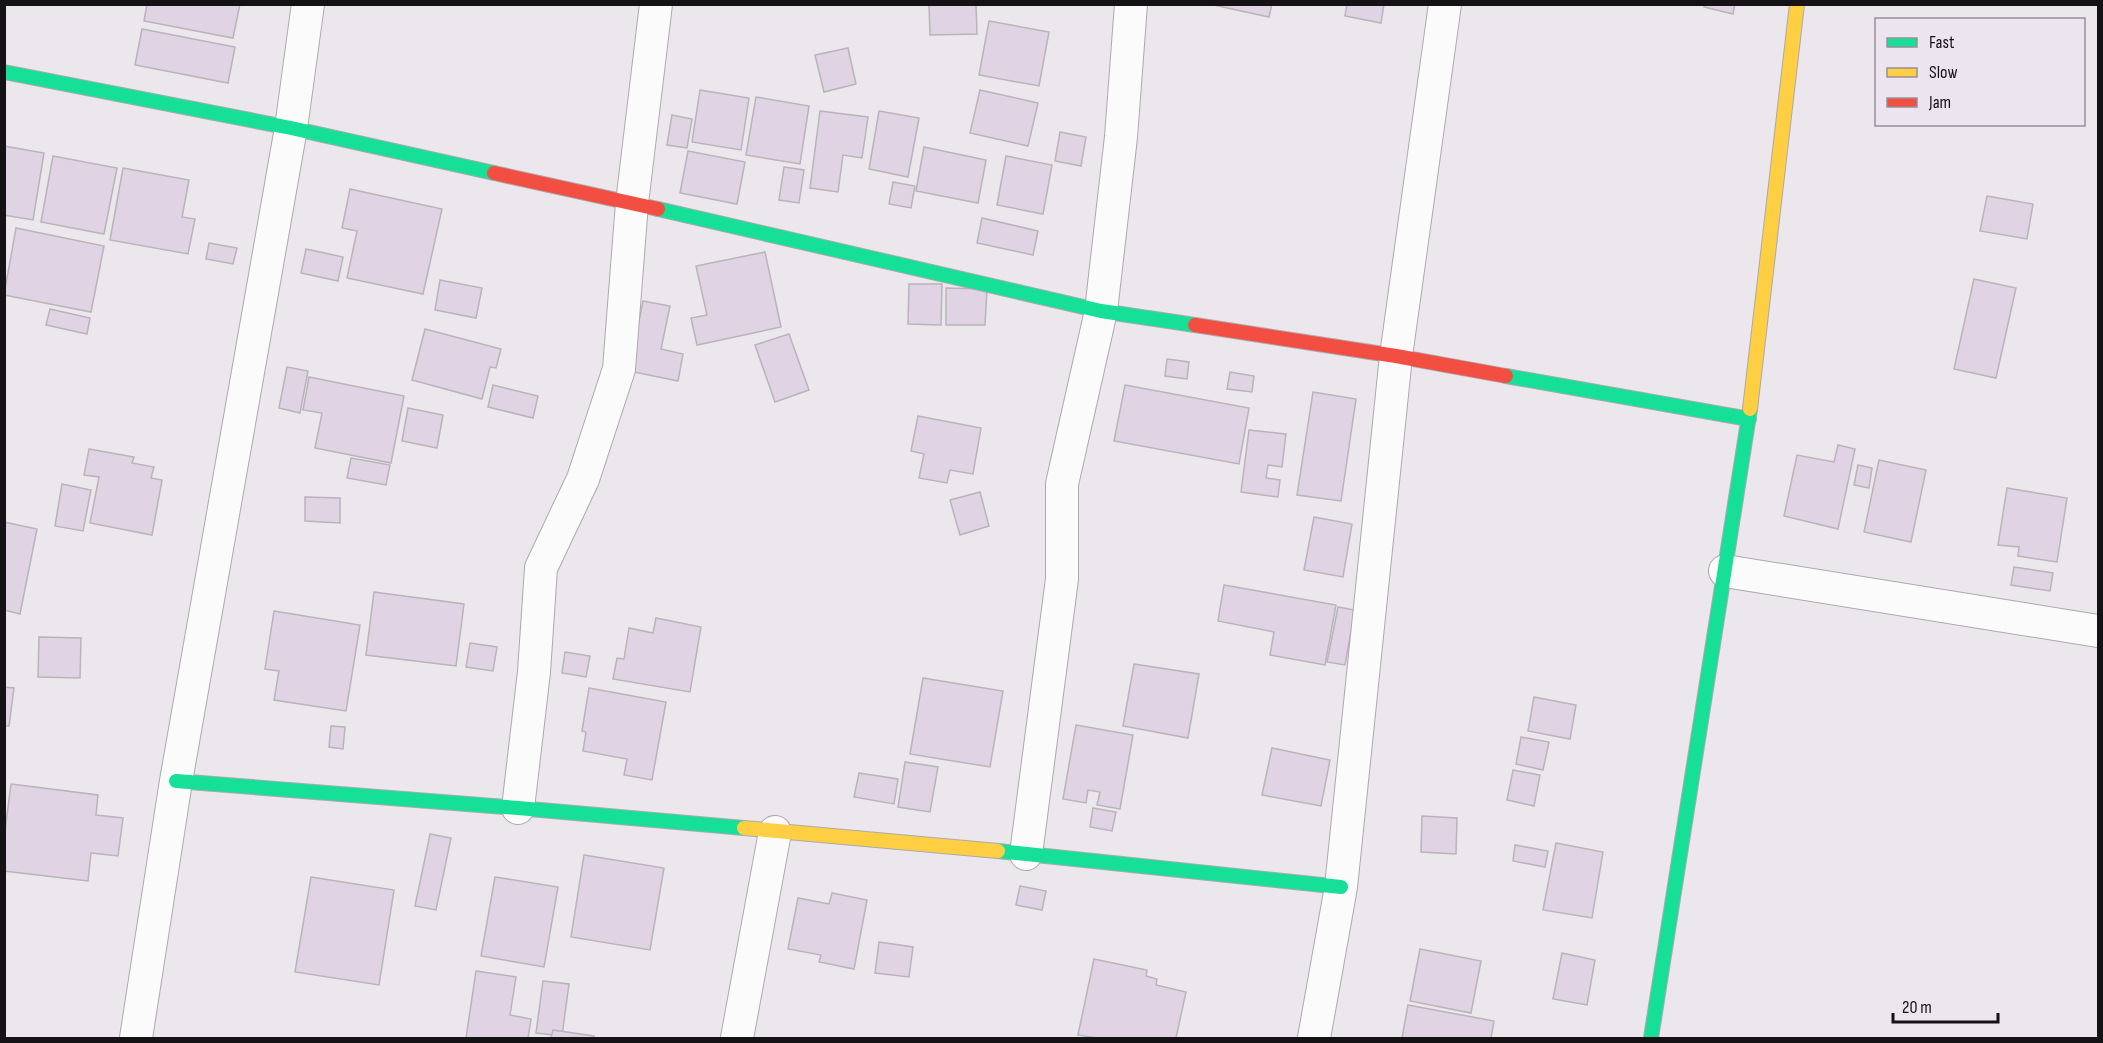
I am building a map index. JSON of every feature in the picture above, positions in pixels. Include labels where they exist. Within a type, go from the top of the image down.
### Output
[{"type":"street","points":[[136,1038],[176,781],[291,128],[308,4]]},
{"type":"street","points":[[519,808],[534,672],[542,568],[582,479],[619,369],[632,203],[656,4]]},
{"type":"street","points":[[1026,854],[1062,579],[1062,484],[1101,310],[1121,137],[1131,4]]},
{"type":"street","points":[[1314,1038],[1341,887],[1396,356],[1445,4]]},
{"type":"street","points":[[1651,1038],[1749,419],[1797,4]]},
{"type":"street","points":[[4,72],[291,128],[1101,310],[1396,356],[1749,419]]},
{"type":"street","points":[[1725,571],[2098,631]]},
{"type":"street","points":[[176,781],[519,808],[1026,854],[1341,887]]},
{"type":"street","points":[[737,1038],[774,832]]},
{"type":"building","points":[[147,4],[240,4],[233,38],[144,21]]},
{"type":"building","points":[[929,4],[976,4],[977,34],[930,35]]},
{"type":"building","points":[[1209,4],[1272,4],[1269,17]]},
{"type":"building","points":[[1347,4],[1384,4],[1381,23],[1345,16]]},
{"type":"building","points":[[1705,4],[1735,4],[1733,14],[1704,7]]},
{"type":"building","points":[[989,21],[1049,32],[1039,86],[979,75]]},
{"type":"building","points":[[142,29],[235,47],[228,83],[135,65]]},
{"type":"building","points":[[848,48],[856,84],[824,92],[815,55]]},
{"type":"building","points":[[700,90],[749,98],[741,150],[692,142]]},
{"type":"building","points":[[980,90],[1038,103],[1028,146],[970,133]]},
{"type":"building","points":[[756,97],[809,106],[800,164],[746,155]]},
{"type":"building","points":[[820,111],[868,117],[862,158],[843,155],[838,192],[810,188]]},
{"type":"building","points":[[879,111],[919,118],[908,177],[869,169]]},
{"type":"building","points":[[672,115],[692,119],[687,148],[667,145]]},
{"type":"building","points":[[1060,132],[1086,137],[1081,166],[1055,161]]},
{"type":"building","points":[[4,146],[44,153],[33,220],[4,215]]},
{"type":"building","points":[[924,147],[986,160],[978,203],[916,191]]},
{"type":"building","points":[[688,151],[745,162],[737,204],[680,193]]},
{"type":"building","points":[[53,156],[117,168],[104,234],[41,222]]},
{"type":"building","points":[[1006,156],[1052,165],[1043,214],[997,205]]},
{"type":"building","points":[[784,167],[804,170],[799,203],[779,200]]},
{"type":"building","points":[[123,168],[189,180],[182,217],[195,219],[188,254],[110,240]]},
{"type":"building","points":[[893,182],[915,186],[911,208],[889,204]]},
{"type":"building","points":[[350,189],[442,209],[423,294],[347,278],[357,231],[342,228]]},
{"type":"building","points":[[1987,196],[2033,204],[2027,239],[1980,231]]},
{"type":"building","points":[[982,218],[1038,231],[1033,255],[977,243]]},
{"type":"building","points":[[16,228],[104,246],[91,312],[4,295]]},
{"type":"building","points":[[209,243],[237,248],[233,264],[206,259]]},
{"type":"building","points":[[306,249],[343,257],[338,281],[301,273]]},
{"type":"building","points":[[765,252],[781,327],[697,345],[691,318],[707,315],[696,266]]},
{"type":"building","points":[[1974,279],[2016,288],[1996,378],[1954,369]]},
{"type":"building","points":[[440,280],[482,288],[476,318],[435,310]]},
{"type":"building","points":[[909,284],[942,284],[941,325],[908,324]]},
{"type":"building","points":[[946,288],[987,289],[985,325],[946,325]]},
{"type":"building","points":[[643,301],[670,306],[661,349],[683,354],[678,381],[629,371]]},
{"type":"building","points":[[50,309],[90,318],[87,334],[46,325]]},
{"type":"building","points":[[425,329],[501,349],[496,368],[490,367],[482,399],[412,380]]},
{"type":"building","points":[[789,334],[809,390],[775,402],[755,345]]},
{"type":"building","points":[[1167,359],[1189,362],[1187,379],[1165,376]]},
{"type":"building","points":[[287,367],[308,371],[300,413],[279,408]]},
{"type":"building","points":[[1230,372],[1254,376],[1252,392],[1227,389]]},
{"type":"building","points":[[309,377],[404,396],[391,463],[315,448],[322,413],[303,410]]},
{"type":"building","points":[[493,385],[538,396],[533,418],[488,407]]},
{"type":"building","points":[[1125,385],[1249,408],[1239,464],[1114,441]]},
{"type":"building","points":[[1313,392],[1356,399],[1341,501],[1297,495]]},
{"type":"building","points":[[408,408],[443,415],[437,448],[402,441]]},
{"type":"building","points":[[918,416],[981,428],[973,474],[950,470],[947,483],[919,478],[924,454],[911,451]]},
{"type":"building","points":[[1249,430],[1286,434],[1282,467],[1268,465],[1266,478],[1280,480],[1278,497],[1241,492]]},
{"type":"building","points":[[1838,445],[1855,449],[1838,529],[1784,516],[1797,455],[1834,462]]},
{"type":"building","points":[[89,449],[134,457],[132,463],[154,467],[151,478],[162,480],[152,535],[90,523],[99,477],[84,475]]},
{"type":"building","points":[[351,458],[390,465],[386,485],[347,478]]},
{"type":"building","points":[[1879,460],[1926,470],[1911,542],[1864,532]]},
{"type":"building","points":[[1858,465],[1872,468],[1869,488],[1854,485]]},
{"type":"building","points":[[62,484],[91,490],[83,531],[55,526]]},
{"type":"building","points":[[2007,488],[2067,498],[2057,562],[2018,556],[2019,547],[1998,545]]},
{"type":"building","points":[[980,492],[989,526],[960,535],[950,500]]},
{"type":"building","points":[[305,497],[340,498],[340,523],[305,521]]},
{"type":"building","points":[[1314,517],[1352,524],[1343,577],[1304,570]]},
{"type":"building","points":[[4,522],[37,529],[20,614],[4,610]]},
{"type":"building","points":[[2014,567],[2053,573],[2050,591],[2011,585]]},
{"type":"building","points":[[1224,585],[1336,605],[1325,665],[1270,655],[1274,632],[1218,621]]},
{"type":"building","points":[[374,592],[464,604],[456,666],[366,655]]},
{"type":"building","points":[[1338,607],[1355,610],[1345,665],[1327,662]]},
{"type":"building","points":[[274,611],[360,625],[346,711],[274,700],[279,671],[265,669]]},
{"type":"building","points":[[656,618],[701,627],[690,692],[613,679],[617,658],[624,659],[629,628],[653,633]]},
{"type":"building","points":[[39,637],[81,638],[80,678],[38,677]]},
{"type":"building","points":[[470,643],[497,647],[493,671],[466,667]]},
{"type":"building","points":[[565,652],[590,656],[586,677],[562,673]]},
{"type":"building","points":[[1134,664],[1199,674],[1188,738],[1123,726]]},
{"type":"building","points":[[923,678],[1003,691],[990,767],[910,754]]},
{"type":"building","points":[[4,687],[14,688],[9,726],[4,726]]},
{"type":"building","points":[[589,688],[666,702],[652,780],[624,775],[627,759],[583,751],[586,732],[582,731]]},
{"type":"building","points":[[1534,697],[1576,705],[1570,739],[1528,731]]},
{"type":"building","points":[[1076,725],[1133,735],[1120,809],[1097,805],[1100,792],[1088,790],[1086,803],[1063,799]]},
{"type":"building","points":[[331,726],[345,727],[343,749],[329,747]]},
{"type":"building","points":[[1521,737],[1549,742],[1543,770],[1516,764]]},
{"type":"building","points":[[1272,748],[1330,760],[1321,806],[1262,795]]},
{"type":"building","points":[[905,762],[938,767],[930,812],[898,807]]},
{"type":"building","points":[[1513,770],[1540,775],[1534,806],[1507,800]]},
{"type":"building","points":[[859,773],[898,779],[894,804],[854,797]]},
{"type":"building","points":[[11,784],[98,795],[96,815],[123,818],[118,856],[91,853],[88,881],[4,871],[4,839]]},
{"type":"building","points":[[1093,808],[1116,812],[1112,831],[1090,827]]},
{"type":"building","points":[[1422,816],[1457,818],[1456,854],[1421,852]]},
{"type":"building","points":[[430,834],[451,838],[436,910],[415,906]]},
{"type":"building","points":[[1556,843],[1603,852],[1592,918],[1543,910]]},
{"type":"building","points":[[1515,845],[1548,851],[1545,867],[1513,861]]},
{"type":"building","points":[[584,855],[664,868],[650,950],[571,937]]},
{"type":"building","points":[[311,877],[394,890],[379,985],[295,972]]},
{"type":"building","points":[[495,877],[558,887],[544,967],[481,956]]},
{"type":"building","points":[[1020,886],[1046,891],[1042,910],[1016,905]]},
{"type":"building","points":[[832,893],[867,900],[854,969],[819,962],[821,955],[788,949],[798,898],[829,904]]},
{"type":"building","points":[[879,942],[913,947],[909,977],[875,973]]},
{"type":"building","points":[[1420,949],[1481,961],[1471,1013],[1410,1001]]},
{"type":"building","points":[[1562,953],[1595,960],[1587,1005],[1553,999]]},
{"type":"building","points":[[1094,959],[1147,970],[1146,976],[1157,979],[1156,985],[1186,992],[1176,1038],[1097,1038],[1078,1035]]},
{"type":"building","points":[[476,971],[516,977],[510,1015],[531,1019],[528,1038],[466,1038]]},
{"type":"building","points":[[543,981],[569,984],[562,1036],[536,1033]]},
{"type":"building","points":[[1408,1005],[1494,1021],[1491,1038],[1402,1038]]},
{"type":"building","points":[[553,1030],[594,1036],[594,1038],[551,1038]]},
{"type":"traffic: fast","points":[[4,72],[291,128],[494,173]]},
{"type":"traffic: fast","points":[[658,209],[1101,311],[1195,325]]},
{"type":"traffic: fast","points":[[1506,376],[1749,419]]},
{"type":"traffic: fast","points":[[1651,1038],[1750,409]]},
{"type":"traffic: fast","points":[[176,781],[744,828]]},
{"type":"traffic: fast","points":[[998,851],[1341,887]]},
{"type":"traffic: slow","points":[[1750,409],[1797,4]]},
{"type":"traffic: slow","points":[[744,828],[998,851]]},
{"type":"traffic: jam","points":[[494,173],[658,209]]},
{"type":"traffic: jam","points":[[1195,325],[1396,356],[1506,376]]}]
